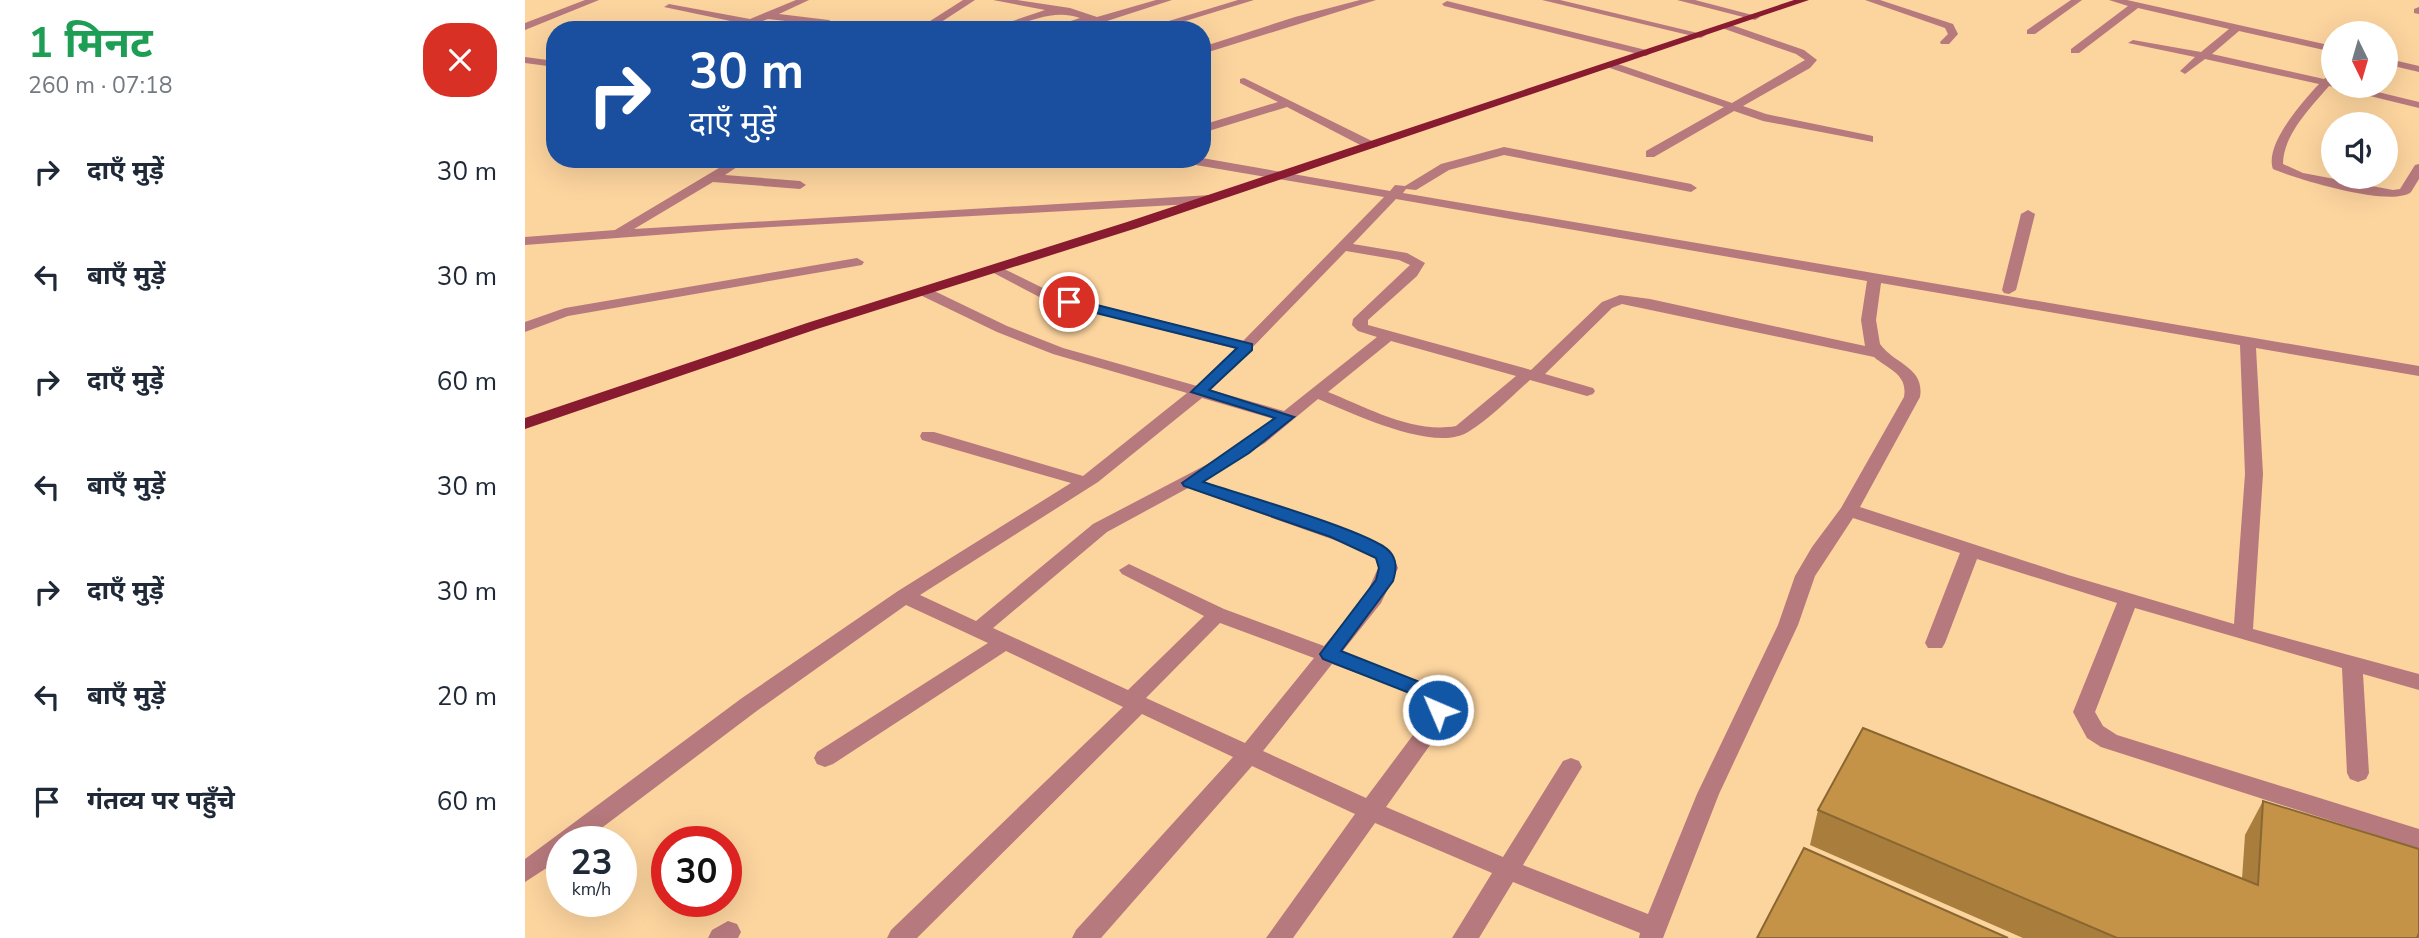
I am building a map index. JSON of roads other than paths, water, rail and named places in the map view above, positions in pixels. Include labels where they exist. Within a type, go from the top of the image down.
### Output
[{"type":"main road","points":[[525,424],[923,291],[1280,177],[1804,0]]},
{"type":"street","points":[[525,27],[594,0]]},
{"type":"street","points":[[753,21],[804,0]]},
{"type":"street","points":[[936,21],[970,0]]},
{"type":"street","points":[[1005,0],[1047,6],[1100,21]]},
{"type":"street","points":[[1047,6],[1070,0]]},
{"type":"street","points":[[1086,21],[1167,0]]},
{"type":"street","points":[[1176,21],[1249,0]]},
{"type":"street","points":[[1211,48],[1299,19],[1371,0]]},
{"type":"street","points":[[1547,0],[1701,35]]},
{"type":"street","points":[[1682,0],[1755,17]]},
{"type":"street","points":[[1870,0],[1948,26],[1954,34],[1945,42]]},
{"type":"street","points":[[2031,32],[2077,0]]},
{"type":"street","points":[[2115,0],[2321,46]]},
{"type":"street","points":[[1447,4],[1646,53]]},
{"type":"street","points":[[2075,51],[2136,5]]},
{"type":"street","points":[[669,7],[746,21]]},
{"type":"street","points":[[1020,21],[1059,9]]},
{"type":"street","points":[[767,15],[814,21]]},
{"type":"street","points":[[1650,154],[1812,60],[1800,52],[1726,26]]},
{"type":"street","points":[[2185,71],[2236,28]]},
{"type":"street","points":[[2133,43],[2321,79]]},
{"type":"street","points":[[525,60],[546,63]]},
{"type":"street","points":[[2398,64],[2419,69]]},
{"type":"street","points":[[1611,65],[1733,108],[1869,139]]},
{"type":"street","points":[[525,66],[546,69]]},
{"type":"street","points":[[1244,81],[1372,146]]},
{"type":"street","points":[[2321,91],[2303,110],[2279,148],[2277,166],[2299,176],[2393,194],[2405,192],[2419,169]]},
{"type":"street","points":[[2390,98],[2419,105]]},
{"type":"street","points":[[1211,126],[1288,103]]},
{"type":"street","points":[[587,826],[750,704],[905,596],[1086,482],[1199,392],[1247,347],[1402,189],[1445,167],[1504,151],[1691,188]]},
{"type":"street","points":[[1211,154],[1875,277],[2419,371]]},
{"type":"street","points":[[1211,164],[1280,177],[1402,189],[2419,359]]},
{"type":"street","points":[[617,233],[729,168]]},
{"type":"street","points":[[714,178],[800,185]]},
{"type":"street","points":[[525,241],[617,233],[1211,199]]},
{"type":"street","points":[[2009,290],[2028,214]]},
{"type":"street","points":[[1346,247],[1402,256],[1417,262],[1412,273],[1361,319],[1360,325],[1363,328],[1587,391]]},
{"type":"street","points":[[525,327],[565,312],[857,262]]},
{"type":"street","points":[[995,270],[1050,296],[1247,347]]},
{"type":"street","points":[[1875,277],[1869,331],[1878,353]]},
{"type":"street","points":[[923,291],[1002,329],[1058,351],[1287,417]]},
{"type":"street","points":[[905,596],[1247,756],[1652,933],[1708,794],[1788,625],[1805,576],[1819,551],[1849,510],[1915,388],[1905,372],[1878,353],[1650,303],[1620,299],[1607,305],[1531,375],[1461,430],[1451,434],[1428,432],[1317,393]]},
{"type":"street","points":[[979,629],[1100,528],[1190,483],[1259,439],[1387,336]]},
{"type":"street","points":[[2243,634],[2254,474],[2248,341]]},
{"type":"street","points":[[928,436],[1086,482]]},
{"type":"street","points":[[1085,938],[1247,756],[1384,581],[1388,568],[1384,555],[1375,548],[1190,483]]},
{"type":"street","points":[[1849,510],[2128,600],[2419,682]]},
{"type":"street","points":[[1935,642],[1970,551]]},
{"type":"street","points":[[1129,570],[1217,614],[1433,695],[1438,702],[1431,725],[1372,812],[1279,938]]},
{"type":"street","points":[[2128,600],[2084,712],[2095,732],[2109,741],[2419,839]]},
{"type":"street","points":[[899,938],[1134,703],[1217,614]]},
{"type":"street","points":[[825,758],[1004,642]]},
{"type":"street","points":[[2352,664],[2358,773]]},
{"type":"street","points":[[1465,938],[1571,767]]},
{"type":"street","points":[[525,872],[546,856]]}]
